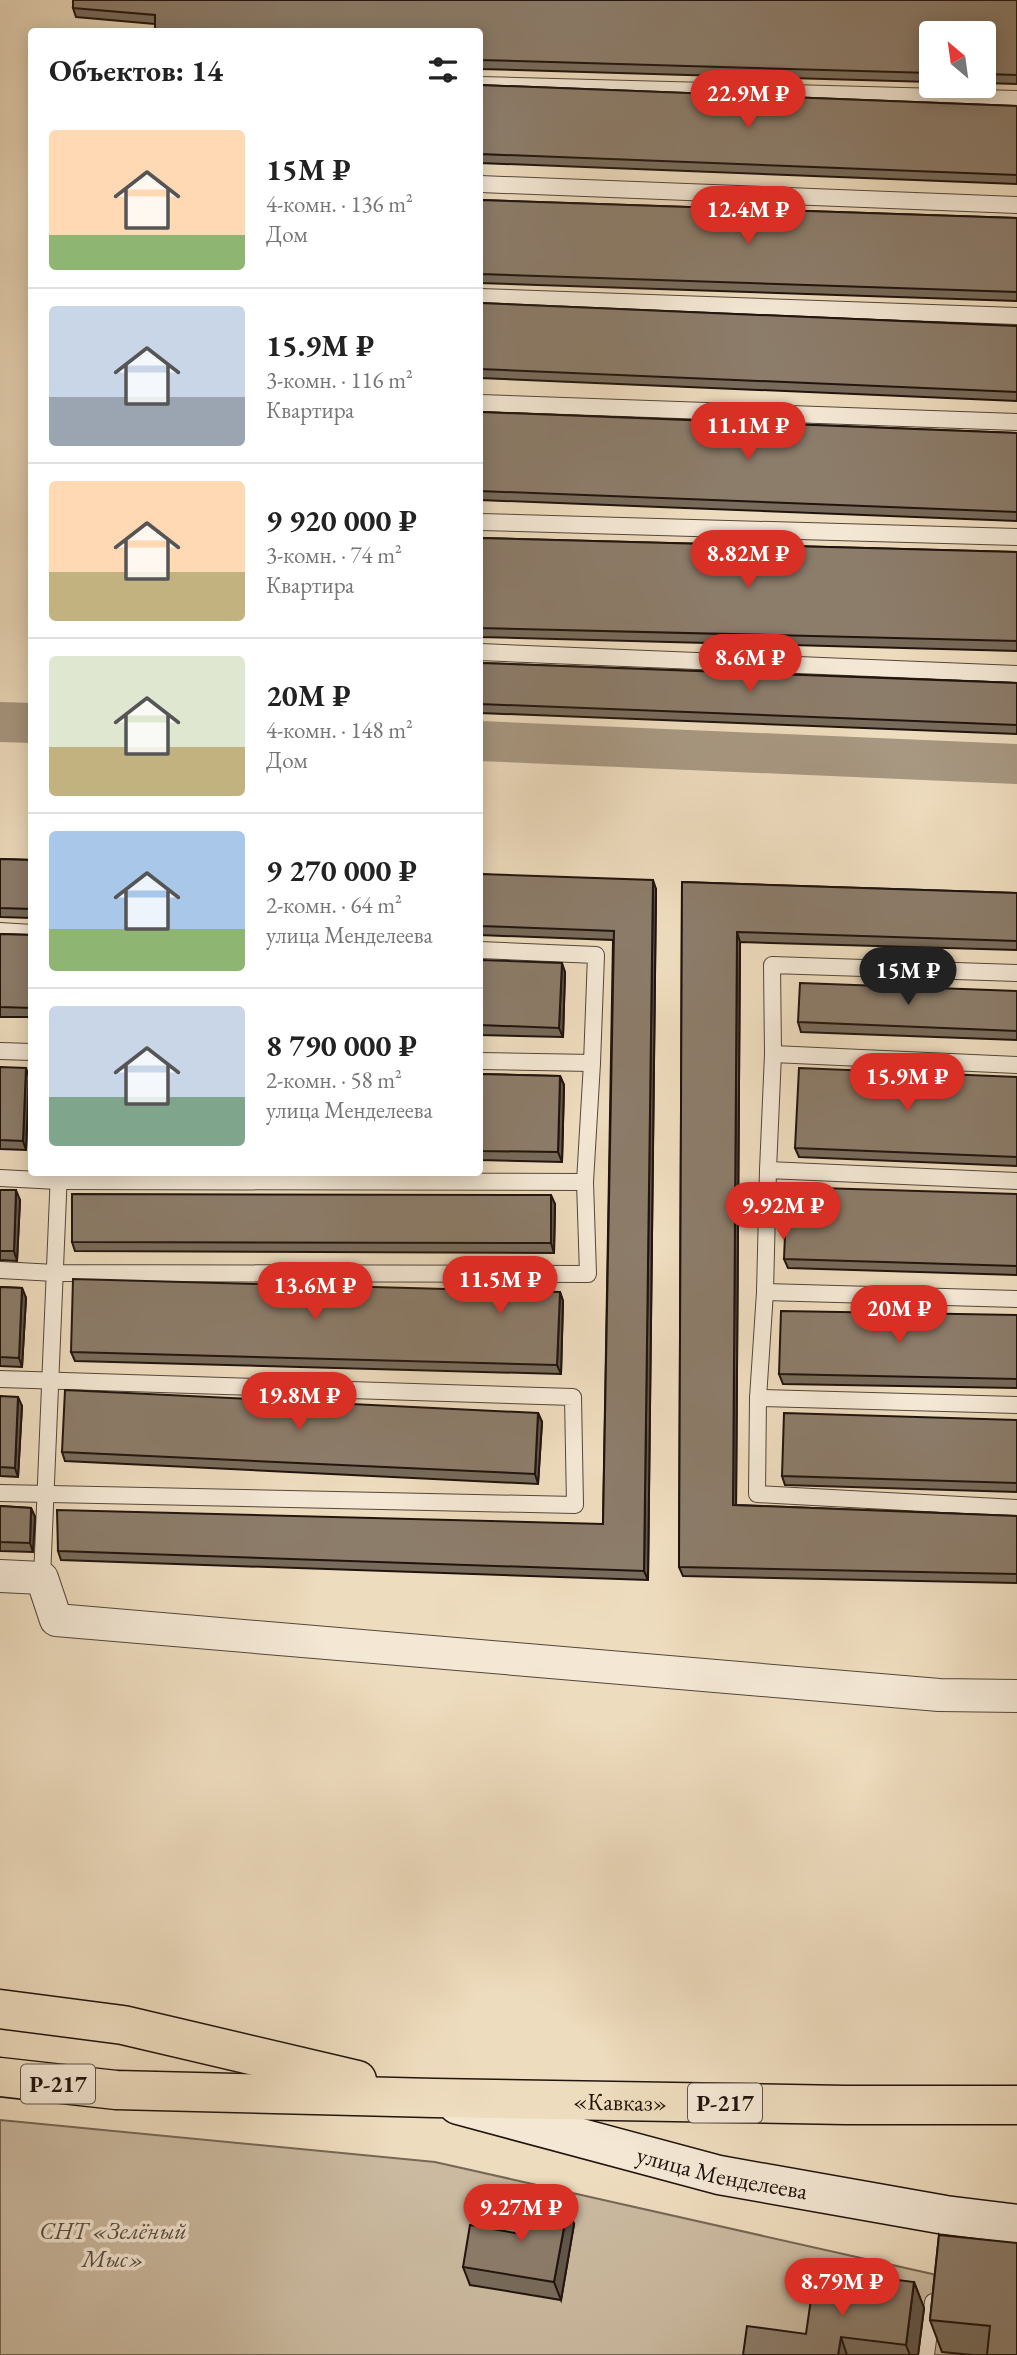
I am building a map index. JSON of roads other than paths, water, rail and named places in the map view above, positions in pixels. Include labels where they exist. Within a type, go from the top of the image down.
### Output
[{"type":"highway","name":"«Кавказ»","points":[[0,2009],[123,2025],[434,2098]]},
{"type":"highway","name":"«Кавказ»","points":[[0,2077],[116,2090],[846,2105],[1017,2105]]},
{"type":"main road","name":"улица Менделеева","points":[[434,2098],[719,2175],[944,2221],[1017,2224]]},
{"type":"street","points":[[0,1576],[43,1578],[56,1620],[925,1694],[1017,1696]]},
{"type":"lane","points":[[483,85],[1017,99]]},
{"type":"lane","points":[[483,184],[1017,205]]},
{"type":"lane","points":[[483,297],[1017,316]]},
{"type":"lane","points":[[483,403],[1017,422]]},
{"type":"lane","points":[[483,522],[1017,537]]},
{"type":"lane","points":[[483,652],[1017,674]]},
{"type":"lane","points":[[0,932],[28,933]]},
{"type":"lane","points":[[0,1270],[55,1273],[588,1274],[585,1182],[596,955],[483,950]]},
{"type":"lane","points":[[1017,973],[772,965],[773,1054],[765,1292],[758,1398],[757,1494],[1017,1508]]},
{"type":"lane","points":[[0,1051],[28,1052]]},
{"type":"lane","points":[[773,1054],[1017,1065]]},
{"type":"lane","points":[[483,1061],[592,1063]]},
{"type":"lane","points":[[768,1170],[1017,1181]]},
{"type":"lane","points":[[43,1578],[59,1177]]},
{"type":"lane","points":[[0,1178],[585,1182]]},
{"type":"lane","points":[[765,1292],[1017,1299]]},
{"type":"lane","points":[[0,1379],[573,1397],[575,1505],[0,1493]]},
{"type":"lane","points":[[758,1398],[1017,1405]]},
{"type":"lane","points":[[926,2355],[935,2291]]},
{"type":"waterway","points":[[0,722],[28,723]]},
{"type":"waterway","points":[[483,741],[1017,764]]},
{"type":"park label","name":"СНТ «Зелёный Мыс»","points":[[113,2244]]}]
